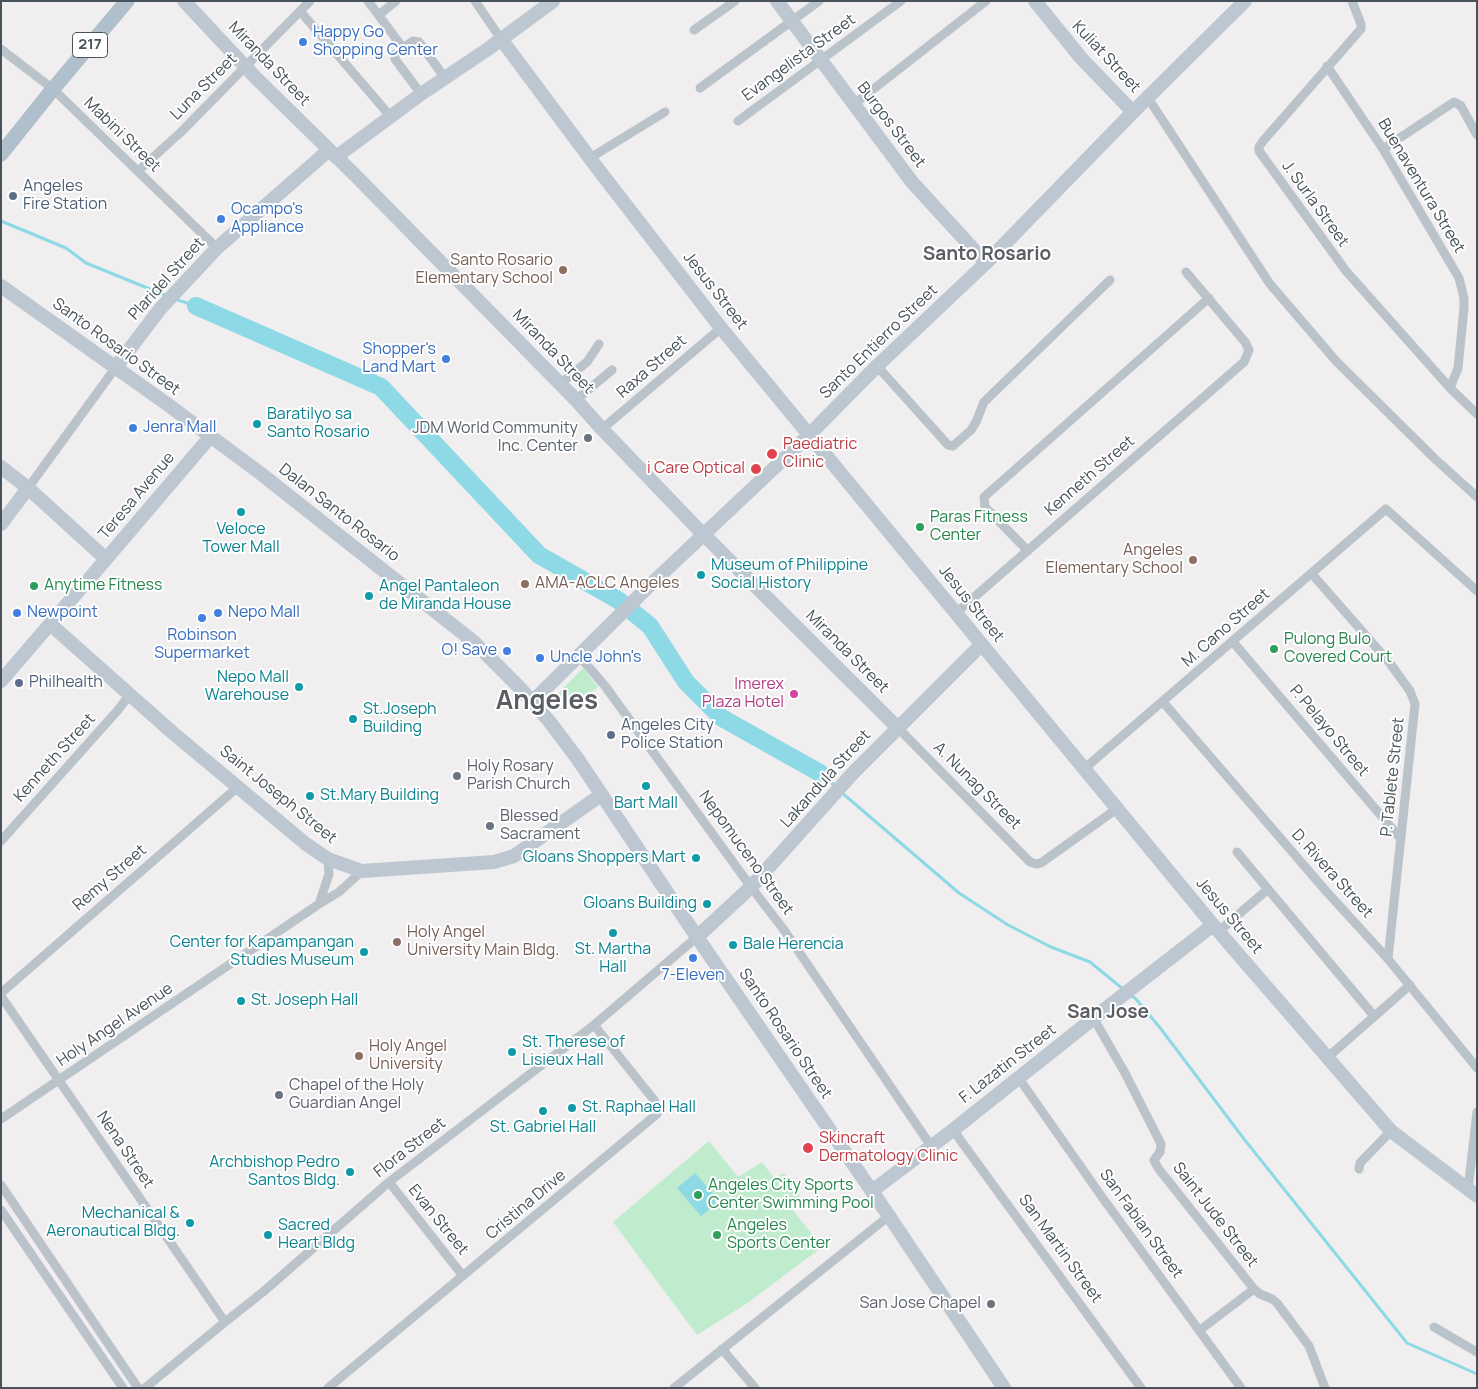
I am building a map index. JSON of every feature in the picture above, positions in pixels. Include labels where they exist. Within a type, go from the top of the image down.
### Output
[{"type":"main road","name":"217","points":[[1,154],[127,1]]},
{"type":"street","name":"Miranda Street","points":[[184,1],[576,400],[704,534],[898,727]]},
{"type":"street","name":"Luna Street","points":[[138,172],[310,1]]},
{"type":"street","points":[[368,1],[380,14],[403,48]]},
{"type":"street","points":[[380,14],[396,1]]},
{"type":"street","name":"Jesus Street","points":[[475,1],[590,158],[721,328],[1216,928],[1391,1130],[1472,1193]]},
{"type":"street","name":"Plaridel Street","points":[[1,524],[160,310],[218,248],[332,153],[391,117],[553,1]]},
{"type":"street","points":[[694,30],[735,1]]},
{"type":"street","name":"Burgos Street","points":[[777,1],[912,182],[986,263]]},
{"type":"street","points":[[700,88],[819,1]]},
{"type":"street","name":"Evangelista Street","points":[[738,121],[821,62],[901,1]]},
{"type":"street","points":[[853,105],[986,1]]},
{"type":"street","name":"Kuliat Street","points":[[1035,1],[1081,58],[1133,112]]},
{"type":"street","name":"Santo Entierro Street","points":[[532,702],[580,657],[648,587],[810,435],[877,366],[986,263],[1133,112],[1245,1]]},
{"type":"street","name":"J. Surla Street","points":[[1352,1],[1362,26],[1263,141],[1259,151],[1346,271],[1450,388],[1477,414]]},
{"type":"street","points":[[300,11],[391,117]]},
{"type":"street","points":[[421,94],[394,59],[395,54],[413,41],[419,42],[445,78]]},
{"type":"street","name":"Mabini Street","points":[[1,49],[53,89],[218,248]]},
{"type":"street","name":"Buenaventura Street","points":[[1327,66],[1383,149],[1458,278],[1464,298],[1464,308],[1458,368],[1450,388]]},
{"type":"street","points":[[1148,98],[1270,284],[1336,361],[1429,453],[1477,497]]},
{"type":"street","points":[[1383,149],[1450,102],[1457,102],[1461,106],[1477,135]]},
{"type":"street","points":[[590,158],[665,112]]},
{"type":"street","points":[[1028,551],[985,507],[984,497],[1209,298],[1186,272]]},
{"type":"street","points":[[877,366],[948,445],[954,446],[971,430],[984,402],[1110,280]]},
{"type":"street","name":"Santo Rosario Street","points":[[1,286],[211,436]]},
{"type":"street","name":"Kenneth Street","points":[[956,614],[1244,362],[1249,350],[1248,346],[1209,298]]},
{"type":"street","name":"Raxa Street","points":[[602,429],[721,328]]},
{"type":"street","points":[[560,384],[586,362],[599,344]]},
{"type":"street","points":[[576,400],[612,370]]},
{"type":"street","name":"Teresa Avenue","points":[[1,681],[211,436]]},
{"type":"street","name":"Dalan Santo Rosario","points":[[211,436],[467,637],[532,702]]},
{"type":"street","points":[[1,466],[106,559]]},
{"type":"street","name":"M. Cano Street","points":[[1085,768],[1234,642],[1386,509],[1477,591]]},
{"type":"street","name":"P. Tablete Street","points":[[1312,574],[1390,662],[1410,691],[1415,704],[1388,959]]},
{"type":"street","name":"Saint Joseph Street","points":[[50,624],[173,732],[306,844],[328,859],[362,871],[494,862],[514,856],[601,795]]},
{"type":"street","name":"P. Pelayo Street","points":[[1234,642],[1401,839]]},
{"type":"street","name":"Lakandula Street","points":[[696,937],[751,887],[853,773],[981,644]]},
{"type":"street","name":"Nepomuceno Street","points":[[580,657],[605,686],[784,930],[931,1146]]},
{"type":"street","name":"Kenneth Street","points":[[1,841],[118,710],[130,694]]},
{"type":"street","name":"Santo Rosario Street","points":[[532,702],[577,758],[696,937],[872,1191],[1004,1388]]},
{"type":"street","name":"D. Rivera Street","points":[[1163,702],[1307,869],[1388,959],[1477,1068]]},
{"type":"street","name":"A. Nunag Street","points":[[898,727],[1030,862],[1041,863],[1118,808]]},
{"type":"street","name":"Remy Street","points":[[1,994],[238,786]]},
{"type":"street","points":[[1237,852],[1374,1016]]},
{"type":"street","points":[[319,904],[330,874],[328,859]]},
{"type":"street","name":"Holy Angel Avenue","points":[[1,1119],[339,892],[362,871]]},
{"type":"street","points":[[1216,928],[1267,890]]},
{"type":"street","name":"F. Lazatin Street","points":[[872,1191],[953,1130],[1145,978],[1216,928]]},
{"type":"street","name":"Flora Street","points":[[145,1388],[307,1255],[390,1182],[594,1025],[696,937]]},
{"type":"street","points":[[1328,1057],[1410,985]]},
{"type":"street","name":"Nena Street","points":[[1,994],[225,1322]]},
{"type":"street","name":"Saint Jude Street","points":[[1094,1019],[1162,1144],[1160,1152],[1154,1160],[1158,1168],[1254,1290],[1200,1330]]},
{"type":"street","name":"Cristina Drive","points":[[328,1388],[656,1114],[657,1106],[654,1100],[594,1025]]},
{"type":"street","name":"San Fabian Street","points":[[1018,1077],[1102,1197],[1241,1388]]},
{"type":"street","points":[[1472,1193],[1477,1112]]},
{"type":"street","name":"San Martin Street","points":[[953,1130],[1140,1388]]},
{"type":"street","points":[[1359,1169],[1360,1163],[1391,1130]]},
{"type":"street","name":"Evan Street","points":[[390,1182],[463,1276]]},
{"type":"street","points":[[1,1185],[138,1388]]},
{"type":"street","points":[[1,1210],[124,1388]]},
{"type":"street","points":[[674,1388],[889,1216]]},
{"type":"street","points":[[42,1270],[52,1262]]},
{"type":"street","points":[[1254,1290],[1272,1299],[1309,1346],[1326,1388]]},
{"type":"street","points":[[1434,1327],[1477,1352]]},
{"type":"street","points":[[722,1349],[755,1388]]},
{"type":"green space","points":[[583,668],[598,687],[563,712],[554,698]]},
{"type":"green space","name":"Angeles Sports Center","points":[[709,1141],[738,1177],[762,1162],[774,1178],[784,1173],[800,1196],[788,1204],[822,1247],[749,1302],[697,1335],[613,1222]]},
{"type":"water","name":"Angeles City Sports Center Swimming Pool","points":[[695,1173],[719,1201],[701,1216],[677,1188]]},
{"type":"waterway","points":[[1,221],[66,248],[86,263],[167,296]]},
{"type":"waterway","points":[[175,299],[196,306]]},
{"type":"waterway","points":[[196,306],[381,387],[539,555],[618,600],[650,626],[686,682],[722,718],[820,773]]},
{"type":"waterway","points":[[820,773],[835,786]]},
{"type":"waterway","points":[[841,792],[959,893],[1008,925],[1051,947],[1090,962],[1123,989]]},
{"type":"waterway","points":[[1130,994],[1161,1029],[1244,1139],[1407,1343],[1477,1374]]},
{"type":"place","name":"Happy Go Shopping Center","points":[[303,42]]},
{"type":"place","name":"Angeles Fire Station","points":[[13,196]]},
{"type":"place","name":"Ocampo's Appliance","points":[[221,219]]},
{"type":"place","name":"Santo Rosario Elementary School","points":[[563,270]]},
{"type":"place","name":"Shopper's Land Mart","points":[[446,359]]},
{"type":"place","name":"Baratilyo sa Santo Rosario","points":[[257,424]]},
{"type":"place","name":"Jenra Mall","points":[[133,428]]},
{"type":"place","name":"JDM World Community Inc. Center","points":[[588,438]]},
{"type":"place","name":"Paediatric Clinic","points":[[772,454]]},
{"type":"place","name":"i Care Optical","points":[[756,469]]},
{"type":"place","name":"Veloce Tower Mall","points":[[241,512]]},
{"type":"place","name":"Paras Fitness Center","points":[[920,527]]},
{"type":"place","name":"Angeles Elementary School","points":[[1193,560]]},
{"type":"place","name":"Museum of Philippine Social History","points":[[701,575]]},
{"type":"place","name":"AMA-ACLC Angeles","points":[[525,584]]},
{"type":"place","name":"Anytime Fitness","points":[[34,586]]},
{"type":"place","name":"Angel Pantaleon de Miranda House","points":[[369,596]]},
{"type":"place","name":"Newpoint","points":[[17,613]]},
{"type":"place","name":"Nepo Mall","points":[[218,613]]},
{"type":"place","name":"Robinson Supermarket","points":[[202,618]]},
{"type":"place","name":"Pulong Bulo Covered Court","points":[[1274,649]]},
{"type":"place","name":"O! Save","points":[[507,651]]},
{"type":"place","name":"Uncle John's","points":[[540,658]]},
{"type":"place","name":"Philhealth","points":[[19,683]]},
{"type":"place","name":"Nepo Mall Warehouse","points":[[299,687]]},
{"type":"place","name":"Imerex Plaza Hotel","points":[[794,694]]},
{"type":"place","name":"St.Joseph Building","points":[[353,719]]},
{"type":"place","name":"Angeles City Police Station","points":[[611,735]]},
{"type":"place","name":"Holy Rosary Parish Church","points":[[457,776]]},
{"type":"place","name":"Bart Mall","points":[[646,786]]},
{"type":"place","name":"St.Mary Building","points":[[310,796]]},
{"type":"place","name":"Blessed Sacrament","points":[[490,826]]},
{"type":"place","name":"Gloans Shoppers Mart","points":[[696,858]]},
{"type":"place","name":"Gloans Building","points":[[707,904]]},
{"type":"place","name":"St. Martha Hall","points":[[613,933]]},
{"type":"place","name":"Holy Angel University Main Bldg.","points":[[397,942]]},
{"type":"place","name":"Bale Herencia","points":[[733,945]]},
{"type":"place","name":"Center for Kapampangan Studies Museum","points":[[364,952]]},
{"type":"place","name":"7-Eleven","points":[[693,958]]},
{"type":"place","name":"St. Joseph Hall","points":[[241,1001]]},
{"type":"place","name":"St. Therese of Lisieux Hall","points":[[512,1052]]},
{"type":"place","name":"Holy Angel University","points":[[359,1056]]},
{"type":"place","name":"Chapel of the Holy Guardian Angel","points":[[279,1095]]},
{"type":"place","name":"St. Raphael Hall","points":[[572,1108]]},
{"type":"place","name":"St. Gabriel Hall","points":[[543,1111]]},
{"type":"place","name":"Skincraft Dermatology Clinic","points":[[808,1148]]},
{"type":"place","name":"Archbishop Pedro Santos Bldg.","points":[[350,1172]]},
{"type":"place","name":"Angeles City Sports Center Swimming Pool","points":[[698,1195]]},
{"type":"place","name":"Mechanical & Aeronautical Bldg.","points":[[190,1223]]},
{"type":"place","name":"Sacred Heart Bldg","points":[[268,1235]]},
{"type":"place","name":"Angeles Sports Center","points":[[717,1235]]},
{"type":"place","name":"San Jose Chapel","points":[[991,1304]]},
{"type":"district","name":"Santo Rosario","points":[[987,255]]},
{"type":"district","name":"Angeles","points":[[547,702]]},
{"type":"district","name":"San Jose","points":[[1108,1013]]}]
